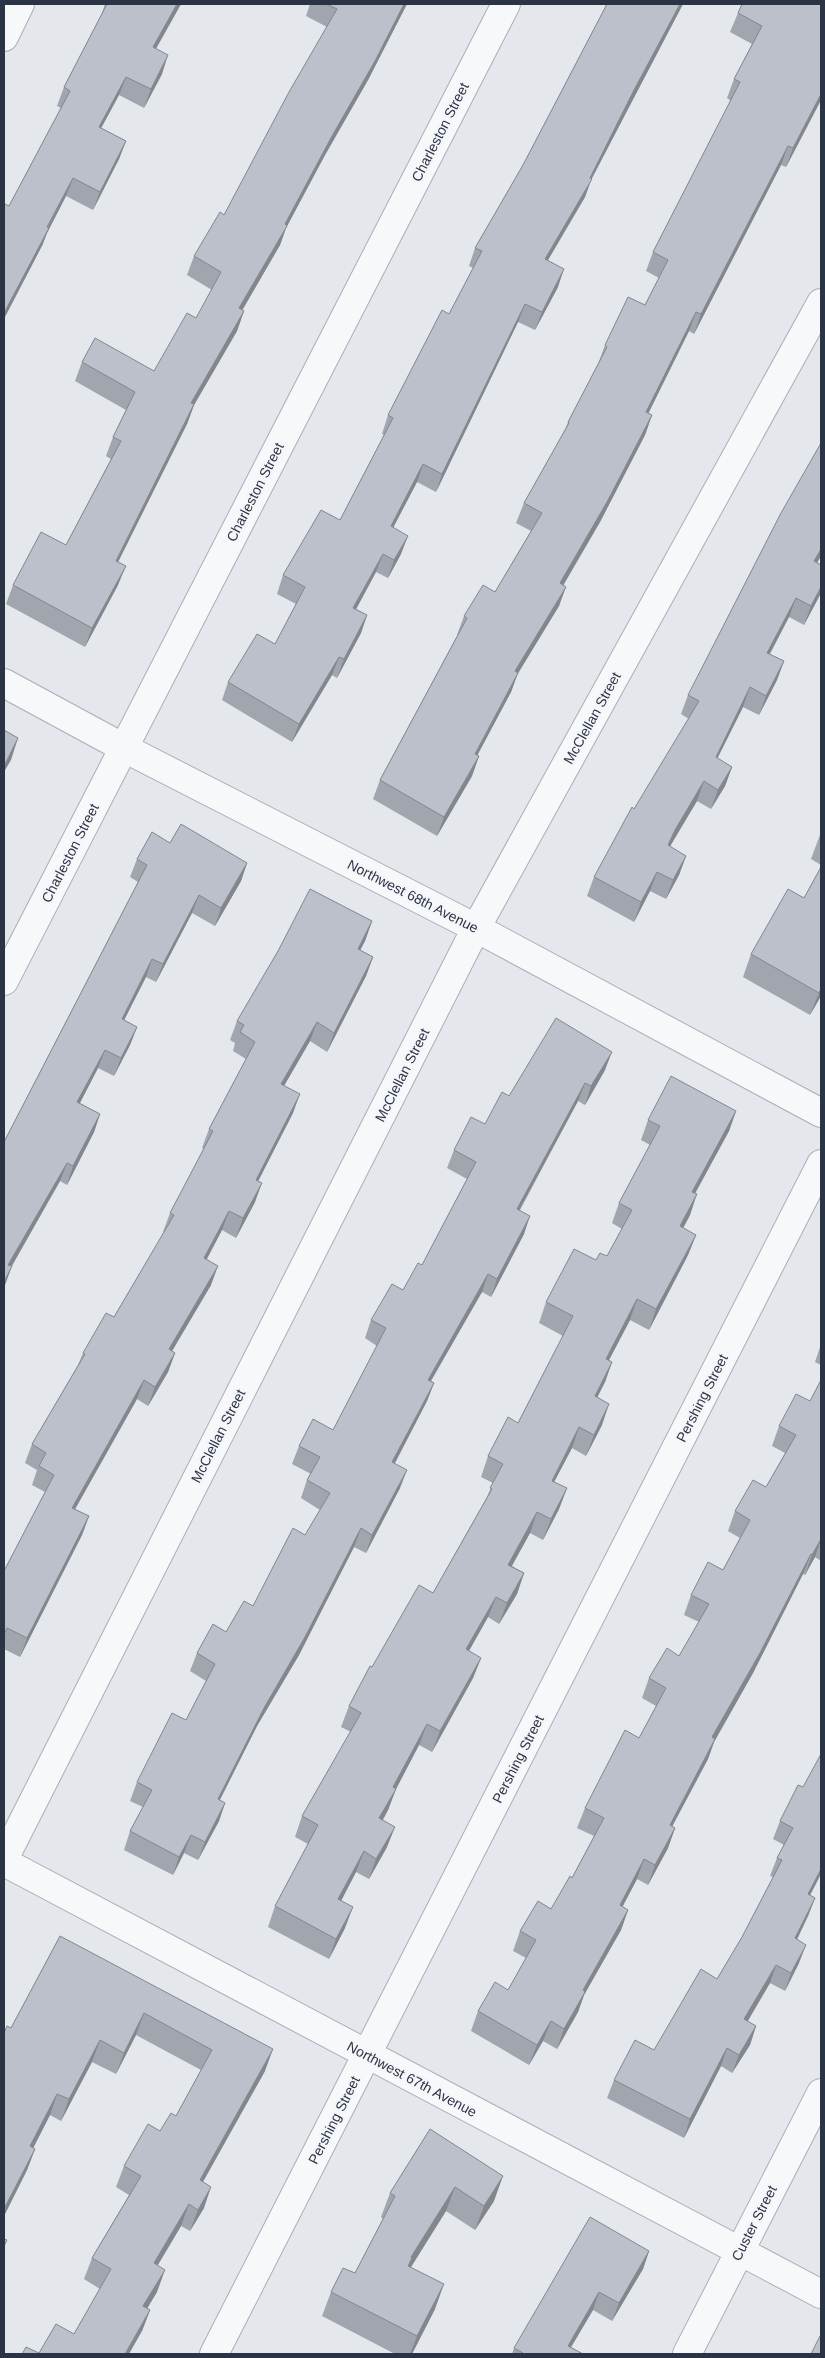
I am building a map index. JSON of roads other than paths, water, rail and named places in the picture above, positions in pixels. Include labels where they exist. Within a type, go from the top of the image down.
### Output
[{"type":"street","points":[[4,37],[20,4]]},
{"type":"street","name":"Charleston Street","points":[[4,981],[506,4]]},
{"type":"street","name":"McClellan Street","points":[[4,1860],[476,928],[821,304]]},
{"type":"street","name":"Northwest 68th Avenue","points":[[4,683],[124,748],[476,928],[821,1113]]},
{"type":"street","name":"Pershing Street","points":[[214,2354],[821,1164]]},
{"type":"street","name":"Northwest 67th Avenue","points":[[4,1860],[367,2055],[821,2294]]},
{"type":"street","name":"Custer Street","points":[[688,2354],[821,2093]]}]
